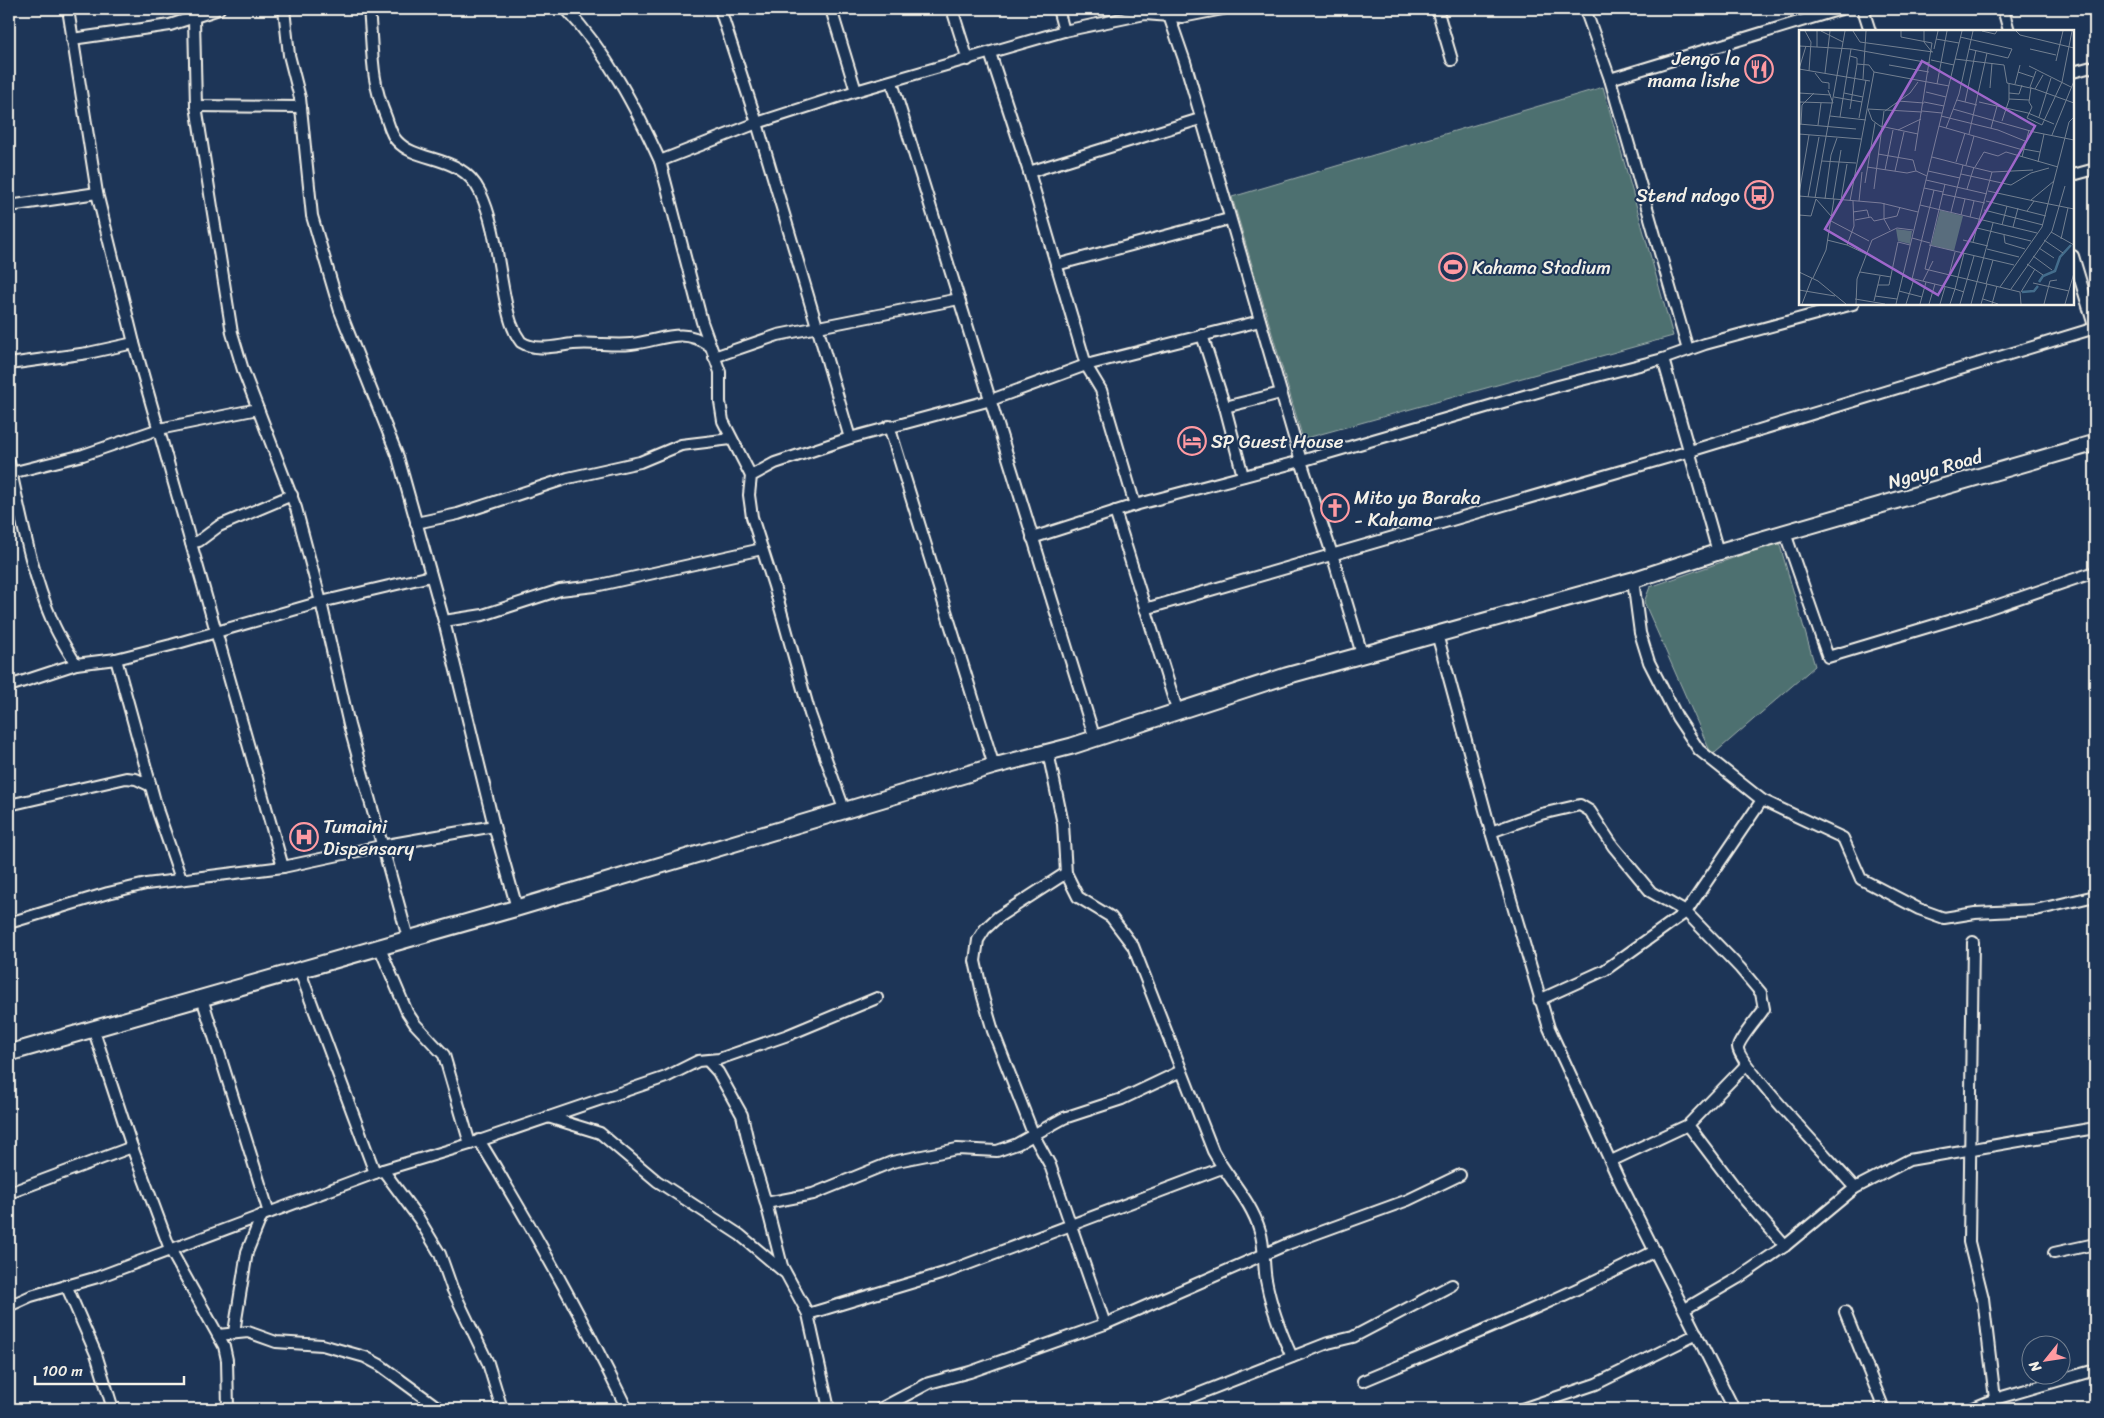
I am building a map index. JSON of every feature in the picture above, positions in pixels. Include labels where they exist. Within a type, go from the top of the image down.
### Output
[{"type":"street","points":[[68,9],[97,193],[134,343],[284,867]]},
{"type":"street","points":[[72,39],[118,32],[140,31],[194,19],[219,9]]},
{"type":"street","points":[[284,9],[289,55],[297,81],[312,216],[340,311],[398,458],[444,621],[494,826],[517,908]]},
{"type":"street","points":[[369,9],[370,53],[375,86],[394,136],[404,147],[460,169],[472,180],[480,192],[495,248],[511,326],[521,342],[538,348],[575,344],[613,345],[632,344],[683,334],[698,338],[709,345]]},
{"type":"street","points":[[566,9],[597,45],[614,71],[660,161],[709,345],[721,379],[720,402],[723,421],[751,476],[749,495],[752,516],[810,714],[844,809]]},
{"type":"street","points":[[720,9],[757,123],[850,438]]},
{"type":"street","points":[[831,9],[856,91]]},
{"type":"street","points":[[952,9],[968,60]]},
{"type":"street","points":[[1058,9],[1064,31]]},
{"type":"street","points":[[660,161],[757,123],[856,91],[1064,31],[1145,14],[1168,11],[1182,16],[1223,9]]},
{"type":"street","points":[[1437,9],[1452,60]]},
{"type":"street","points":[[1586,9],[1610,78],[1688,350]]},
{"type":"street","points":[[1610,78],[1841,9]]},
{"type":"street","points":[[1863,9],[1870,30]]},
{"type":"street","points":[[2003,9],[2009,30]]},
{"type":"street","points":[[1168,11],[1301,461],[1332,554],[1362,654]]},
{"type":"street","points":[[194,19],[196,106],[232,333],[243,370],[292,495],[321,602],[349,724],[381,846],[408,938]]},
{"type":"street","points":[[990,53],[1029,172],[1086,365],[1101,390],[1135,505]]},
{"type":"street","points":[[2074,72],[2095,66]]},
{"type":"street","points":[[892,82],[1095,739]]},
{"type":"street","points":[[196,106],[300,107]]},
{"type":"street","points":[[1029,172],[1200,119]]},
{"type":"street","points":[[2074,175],[2095,170]]},
{"type":"street","points":[[9,206],[97,193]]},
{"type":"street","points":[[1056,266],[1229,219]]},
{"type":"street","points":[[1145,609],[1690,451],[2095,329],[2093,312],[2074,259]]},
{"type":"street","points":[[714,358],[778,335],[959,299]]},
{"type":"street","points":[[1032,538],[1135,505],[1301,461],[1558,386],[1663,359],[1688,350],[1849,305]]},
{"type":"street","points":[[751,476],[761,468],[850,438],[888,426],[991,400],[1086,365],[1260,321]]},
{"type":"street","points":[[1202,335],[1225,408],[1243,476]]},
{"type":"street","points":[[9,364],[88,353],[134,343]]},
{"type":"street","points":[[1663,359],[1718,552]]},
{"type":"street","points":[[1225,408],[1281,393]]},
{"type":"street","points":[[11,473],[83,455],[159,429],[258,409]]},
{"type":"street","points":[[888,426],[994,766]]},
{"type":"street","points":[[416,523],[511,498],[568,478],[640,462],[680,445],[731,439]]},
{"type":"street","name":"Ngaya Road","points":[[9,1053],[517,908],[844,809],[1095,739],[1286,676],[1633,580],[1718,552],[2095,443]]},
{"type":"street","points":[[9,462],[23,528],[53,623],[76,664]]},
{"type":"street","points":[[191,543],[199,541],[220,526],[292,495]]},
{"type":"street","points":[[1115,511],[1178,713]]},
{"type":"street","points":[[1785,533],[1828,657],[1978,612],[2095,572]]},
{"type":"street","points":[[444,621],[484,615],[560,590],[595,586],[762,549]]},
{"type":"street","points":[[9,686],[76,664],[116,659],[321,602],[430,576]]},
{"type":"street","points":[[1633,580],[1640,633],[1647,655],[1678,717],[1699,750],[1762,800],[1840,835],[1846,842],[1861,879],[1919,909],[1944,918],[1976,913],[2036,910],[2095,896]]},
{"type":"street","points":[[1437,634],[1491,832],[1539,1000],[1549,1028],[1611,1161],[1734,1409]]},
{"type":"street","points":[[116,659],[181,879]]},
{"type":"street","points":[[1048,752],[1063,824],[1066,873],[1078,897],[1111,917],[1134,946],[1213,1151],[1222,1168],[1252,1210],[1260,1231],[1265,1254],[1266,1281],[1281,1331],[1292,1357]]},
{"type":"street","points":[[9,805],[126,778],[136,779],[152,786]]},
{"type":"street","points":[[1539,1000],[1605,970],[1686,912],[1762,800]]},
{"type":"street","points":[[1491,832],[1541,814],[1580,805],[1590,811],[1613,846],[1651,892],[1686,912],[1740,968],[1761,993],[1764,1009],[1739,1045],[1739,1055],[1855,1188]]},
{"type":"street","points":[[9,923],[108,893],[181,879],[284,867],[381,846],[494,826]]},
{"type":"street","points":[[1066,873],[998,917],[981,934],[976,950],[977,972],[990,1022],[1034,1136],[1047,1156],[1105,1324]]},
{"type":"street","points":[[1973,942],[1970,1242],[1982,1298],[1994,1399]]},
{"type":"street","points":[[379,946],[407,1012],[415,1024],[444,1055],[474,1142],[540,1242],[589,1332],[627,1409]]},
{"type":"street","points":[[299,969],[379,1171],[419,1219],[440,1254],[456,1297],[488,1363],[502,1409]]},
{"type":"street","points":[[202,998],[266,1214],[247,1252],[234,1332]]},
{"type":"street","points":[[9,1306],[66,1285],[98,1277],[379,1171],[474,1142],[666,1077],[698,1061],[719,1059],[815,1025],[877,998]]},
{"type":"street","points":[[93,1028],[132,1147],[170,1250],[218,1335],[227,1360],[228,1409]]},
{"type":"street","points":[[708,1060],[718,1072],[740,1107],[751,1156],[785,1273],[808,1314],[829,1409]]},
{"type":"street","points":[[1611,1161],[1688,1125],[1746,1065]]},
{"type":"street","points":[[766,1203],[813,1194],[892,1162],[957,1149],[997,1150],[1034,1136],[1064,1118],[1122,1099],[1181,1071]]},
{"type":"street","points":[[548,1117],[600,1133],[657,1181],[740,1235],[785,1273]]},
{"type":"street","points":[[1688,1125],[1733,1185],[1785,1246]]},
{"type":"street","points":[[1685,1309],[1738,1278],[1785,1246],[1855,1188],[1909,1160],[2095,1128]]},
{"type":"street","points":[[9,1193],[132,1147]]},
{"type":"street","points":[[808,1314],[944,1273],[1222,1168]]},
{"type":"street","points":[[880,1409],[937,1380],[970,1372],[1105,1324],[1265,1254],[1408,1200],[1460,1176]]},
{"type":"street","points":[[2054,1253],[2095,1244]]},
{"type":"street","points":[[1363,1381],[1571,1292],[1655,1251]]},
{"type":"street","points":[[66,1285],[96,1354],[112,1409]]},
{"type":"street","points":[[1160,1409],[1328,1343],[1353,1337],[1452,1285]]},
{"type":"street","points":[[1845,1312],[1884,1409]]},
{"type":"street","points":[[218,1335],[248,1332],[281,1343],[322,1345],[365,1357],[380,1365],[440,1409]]},
{"type":"street","points":[[1522,1409],[1596,1384],[1697,1334]]},
{"type":"street","points":[[1971,1409],[1994,1399],[2095,1370]]},
{"type":"green space","name":"Kahama Stadium","points":[[1603,87],[1673,336],[1303,439],[1232,197]]},
{"type":"green space","points":[[1779,542],[1815,666],[1715,753],[1710,751],[1644,602],[1650,587]]},
{"type":"place","name":"Jengo la mama lishe","points":[[1759,69]]},
{"type":"place","name":"Stend ndogo","points":[[1759,195]]},
{"type":"place","name":"Kahama Stadium","points":[[1453,267]]},
{"type":"place","name":"SP Guest House","points":[[1192,441]]},
{"type":"place","name":"Mito ya Baraka - Kahama","points":[[1335,508]]},
{"type":"place","name":"Tumaini Dispensary","points":[[304,837]]}]
